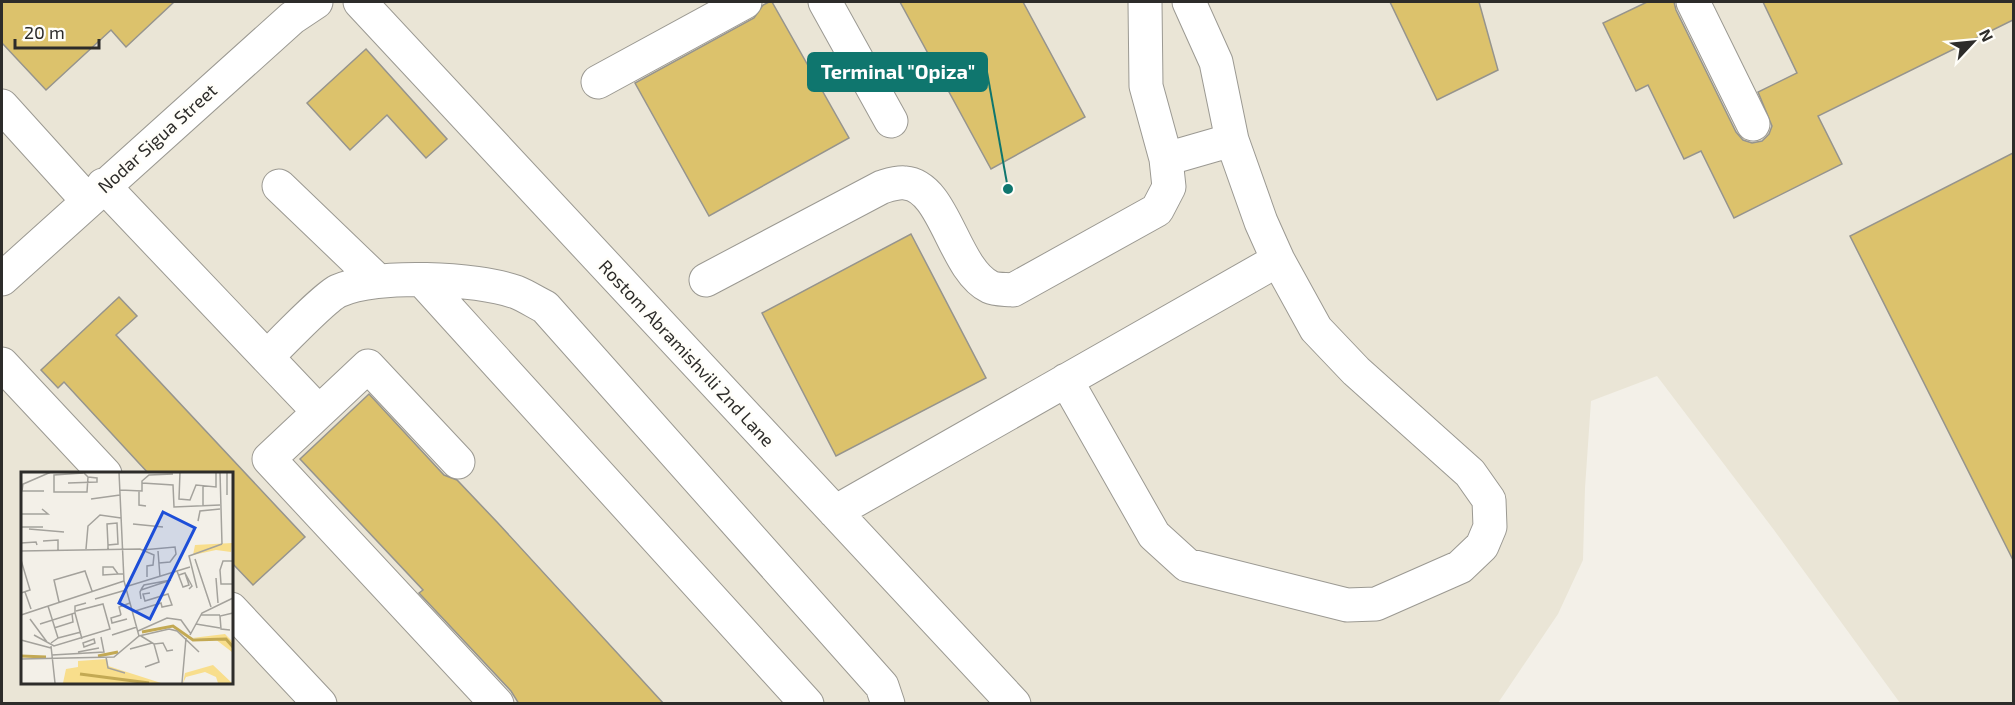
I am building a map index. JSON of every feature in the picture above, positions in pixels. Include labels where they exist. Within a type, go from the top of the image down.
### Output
[{"type":"street","name":"Rostom Abramishvili 2nd Lane","points":[[360,2],[1014,704]]},
{"type":"street","points":[[598,82],[745,2]]},
{"type":"street","points":[[825,2],[891,121]]},
{"type":"street","points":[[706,280],[882,186],[905,182],[922,190],[936,207],[971,273],[991,288],[1013,290],[1157,210],[1169,187],[1166,159],[1146,86],[1146,2]]},
{"type":"street","points":[[1066,380],[1154,535],[1187,565],[1347,605],[1376,604],[1460,567],[1482,546],[1490,526],[1489,500],[1470,473],[1356,371],[1316,329],[1278,260],[1261,222],[1233,140],[1216,62],[1190,2]]},
{"type":"street","points":[[1694,2],[1753,124]]},
{"type":"street","name":"Nodar Sigua Street","points":[[2,279],[295,7]]},
{"type":"street","points":[[2,106],[267,357],[319,412]]},
{"type":"street","points":[[1166,159],[1233,140]]},
{"type":"street","points":[[279,186],[378,281]]},
{"type":"street","points":[[835,512],[1278,260]]},
{"type":"street","points":[[267,357],[337,291],[378,281],[422,280],[481,285],[516,292],[545,307],[882,686],[888,704]]},
{"type":"street","points":[[422,280],[807,704]]},
{"type":"street","points":[[2,364],[103,472]]},
{"type":"street","points":[[458,462],[368,366],[269,459],[497,704]]},
{"type":"street","points":[[232,610],[320,704]]},
{"type":"shaded area","points":[[2,2],[2013,2],[2013,703],[1900,703],[1774,530],[1657,376],[1591,401],[1583,560],[1558,614],[1498,703],[2,703]]},
{"type":"building","points":[[2,2],[174,2],[126,47],[111,30],[46,90],[2,43]]},
{"type":"building","points":[[772,2],[849,138],[709,216],[635,83],[754,18],[763,5]]},
{"type":"building","points":[[900,2],[1023,2],[1085,117],[991,169]]},
{"type":"building","points":[[1390,2],[1479,2],[1498,70],[1437,100]]},
{"type":"building","points":[[1647,2],[1674,2],[1736,132],[1743,140],[1752,143],[1762,141],[1769,134],[1772,126],[1758,92],[1797,73],[1763,2],[2013,2],[2013,20],[1818,116],[1842,164],[1734,218],[1701,151],[1684,159],[1648,85],[1636,91],[1603,23]]},
{"type":"building","points":[[366,49],[447,139],[426,158],[387,115],[350,150],[307,103]]},
{"type":"building","points":[[2013,153],[2013,560],[1850,236]]},
{"type":"building","points":[[911,234],[986,378],[836,456],[762,313]]},
{"type":"building","points":[[119,297],[137,316],[116,335],[305,537],[253,585],[232,563],[232,472],[147,472],[64,382],[58,388],[41,370]]},
{"type":"building","points":[[369,394],[444,475],[457,480],[497,522],[664,704],[519,704],[511,691],[419,593],[423,590],[300,459]]},
{"type":"place","name":"Terminal \"Opiza\"","points":[[1008,189]]}]
